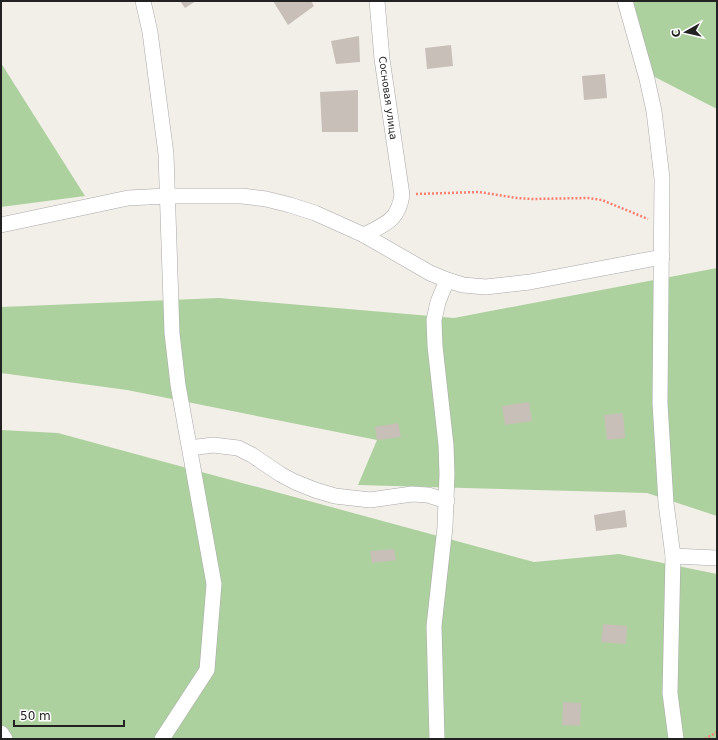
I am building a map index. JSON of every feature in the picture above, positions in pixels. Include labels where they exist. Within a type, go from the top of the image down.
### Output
[{"type":"street","points":[[142,1],[150,32],[166,154],[172,334],[178,385],[214,584],[207,670],[162,739]]},
{"type":"street","name":"Сосновая улица","points":[[378,1],[382,59],[402,195]]},
{"type":"street","points":[[625,1],[654,111],[662,178],[660,403],[666,503],[673,556],[670,693],[676,739]]},
{"type":"street","points":[[1,225],[128,198],[218,195],[242,196],[290,204],[315,213],[364,235],[430,273],[463,285],[486,287],[530,282],[662,257]]},
{"type":"street","points":[[364,235],[382,226],[394,216],[400,206],[402,195]]},
{"type":"street","points":[[437,739],[434,626],[447,501],[446,445],[436,354],[434,320],[438,302],[447,280]]},
{"type":"street","points":[[190,448],[213,445],[238,448],[295,482],[335,496],[370,500],[412,494],[428,495],[447,501]]},
{"type":"street","points":[[673,556],[717,558]]},
{"type":"street","points":[[1,733],[5,739]]},
{"type":"path","points":[[402,195],[479,192],[532,199],[588,198],[602,200],[640,216],[662,223]]},
{"type":"path","points":[[705,739],[717,732]]},
{"type":"green space","points":[[622,1],[717,1],[717,109],[649,74]]},
{"type":"green space","points":[[1,63],[85,196],[1,207]]},
{"type":"green space","points":[[717,268],[717,516],[647,493],[358,485],[377,440],[127,390],[1,373],[1,307],[219,298],[454,318]]},
{"type":"green space","points":[[1,430],[58,433],[534,562],[619,554],[717,574],[717,739],[1,739]]},
{"type":"building","points":[[180,1],[196,1],[185,8]]},
{"type":"building","points":[[273,1],[311,1],[314,6],[288,25]]},
{"type":"building","points":[[359,36],[360,62],[336,64],[331,41]]},
{"type":"building","points":[[451,45],[453,66],[427,69],[425,48]]},
{"type":"building","points":[[605,74],[607,98],[584,100],[582,76]]},
{"type":"building","points":[[358,90],[358,132],[322,132],[320,92]]},
{"type":"building","points":[[529,402],[532,421],[505,425],[502,406]]},
{"type":"building","points":[[623,413],[625,438],[607,440],[604,415]]},
{"type":"building","points":[[398,423],[401,437],[377,440],[375,427]]},
{"type":"building","points":[[625,510],[627,527],[596,531],[594,515]]},
{"type":"building","points":[[394,549],[396,560],[372,563],[370,551]]},
{"type":"building","points":[[603,624],[627,626],[626,644],[601,642]]},
{"type":"building","points":[[563,702],[581,703],[580,726],[562,725]]}]
